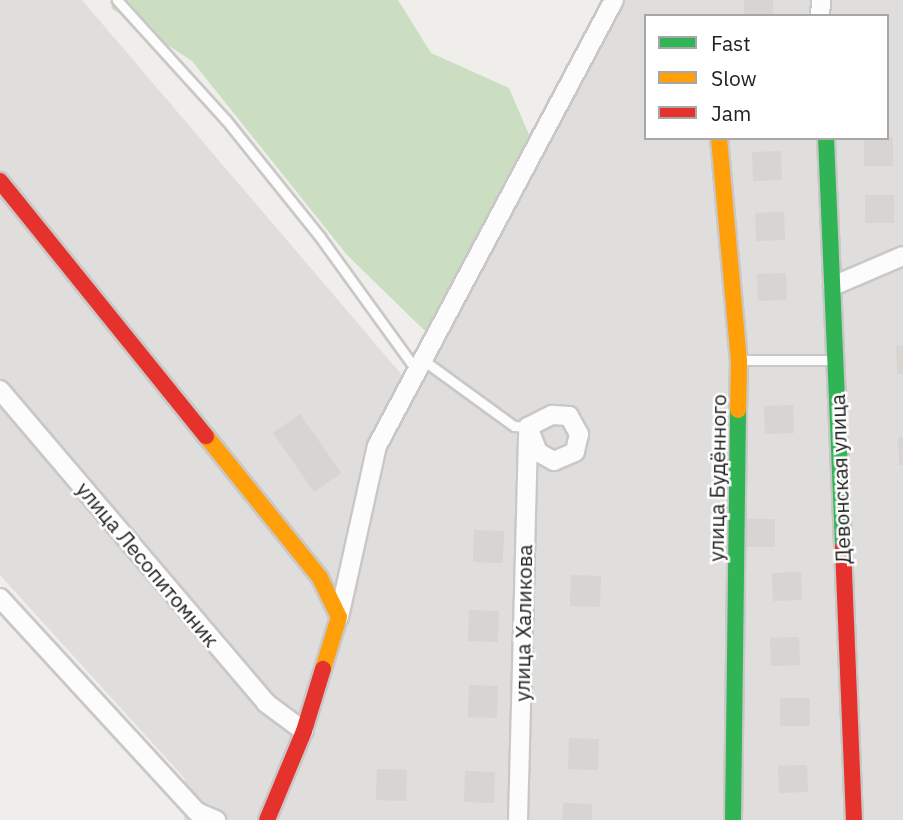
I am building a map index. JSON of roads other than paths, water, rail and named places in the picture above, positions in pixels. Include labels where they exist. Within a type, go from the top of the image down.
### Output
[{"type":"street","points":[[267,820],[304,731],[339,617],[377,446],[614,0]]},
{"type":"street","name":"улица Будённого","points":[[719,140],[739,360],[733,820]]},
{"type":"street","name":"Девонская улица","points":[[826,140],[854,820]]},
{"type":"street","points":[[0,181],[320,578],[339,617]]},
{"type":"street","points":[[832,286],[903,256]]},
{"type":"street","name":"улица Лесопитомник","points":[[0,390],[266,703],[304,731]]},
{"type":"street","name":"улица Халикова","points":[[518,820],[528,426]]},
{"type":"street","points":[[0,597],[197,812],[216,820]]},
{"type":"lane","points":[[117,0],[226,120],[420,366],[514,426],[528,426]]},
{"type":"lane","points":[[739,360],[836,359]]}]
